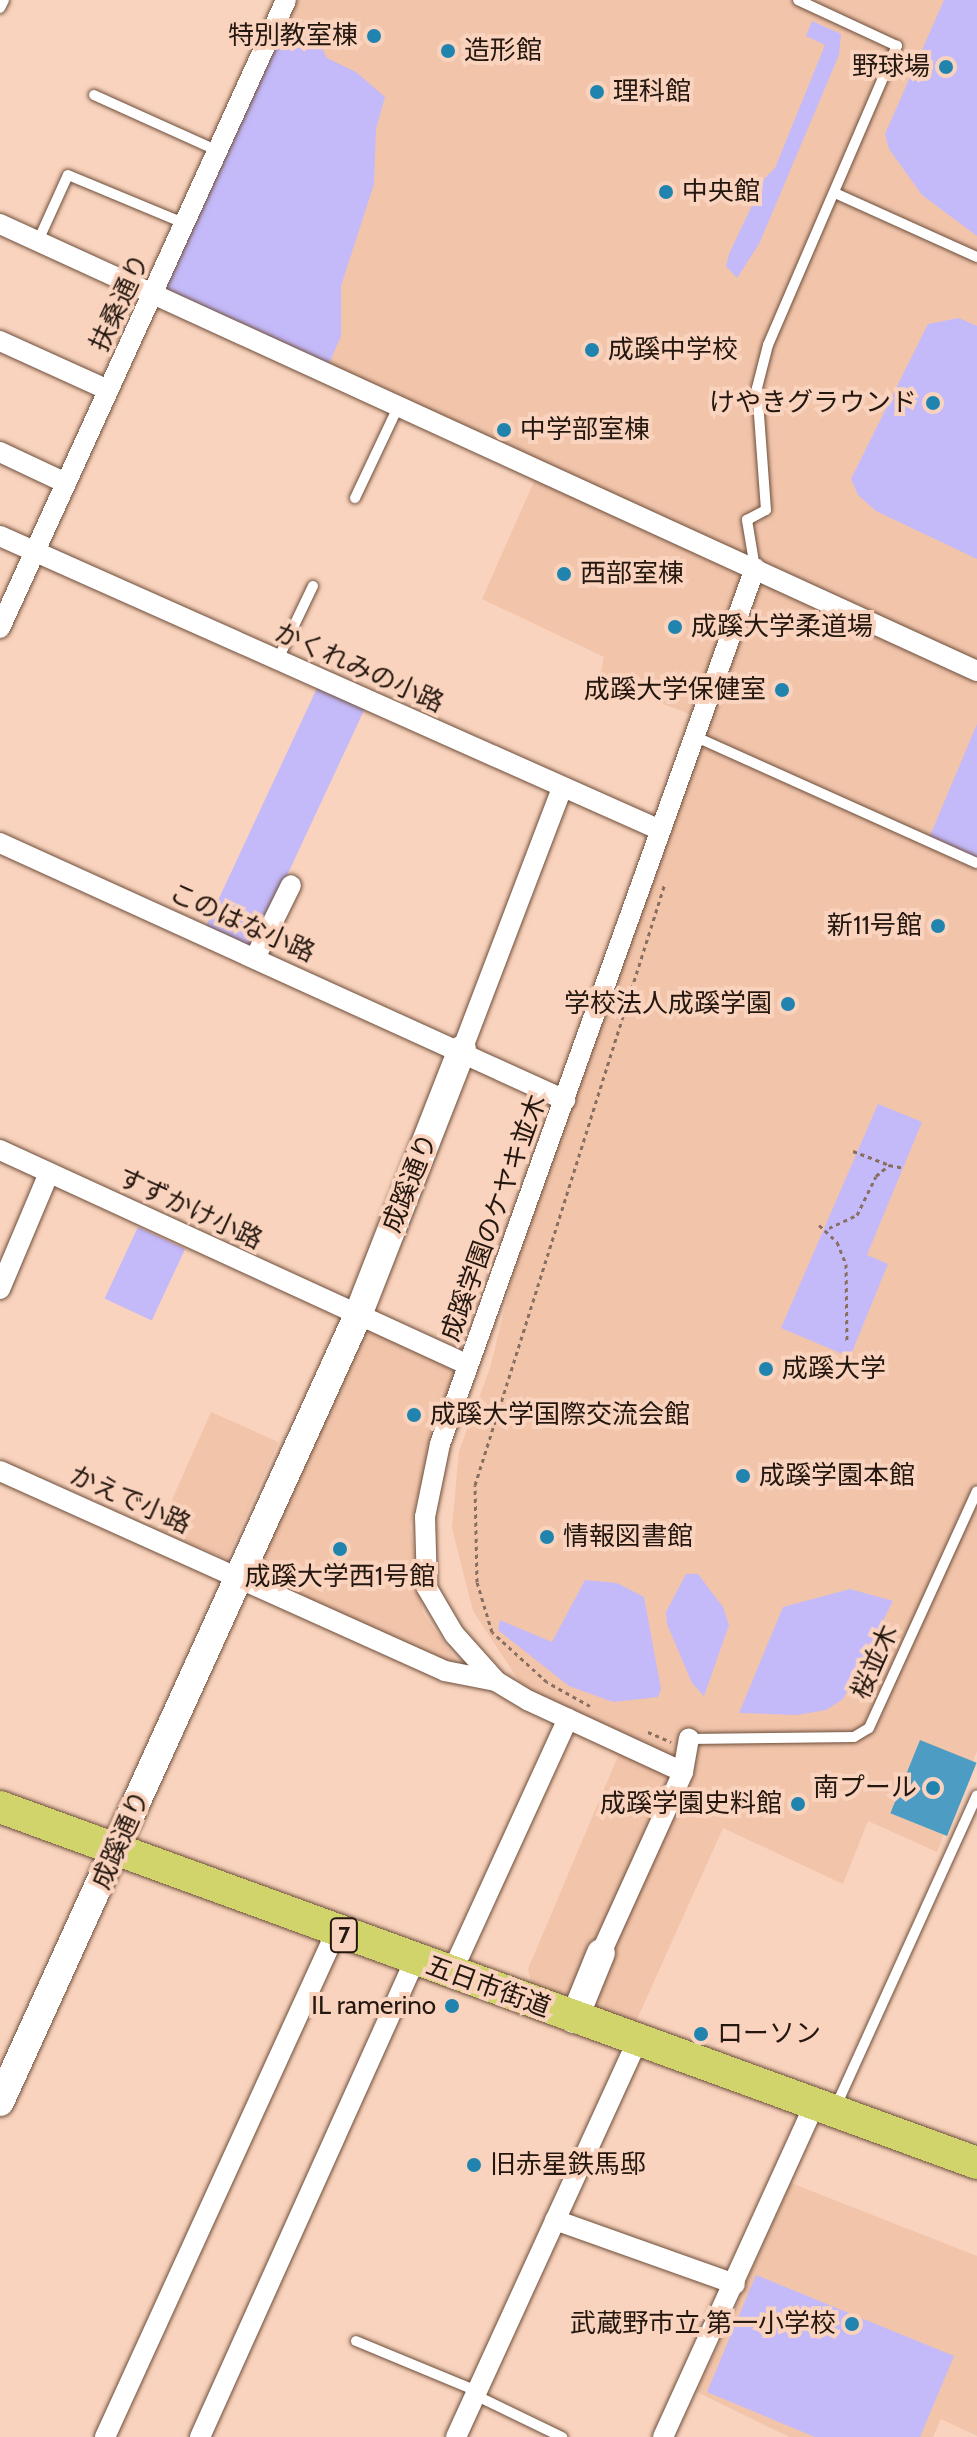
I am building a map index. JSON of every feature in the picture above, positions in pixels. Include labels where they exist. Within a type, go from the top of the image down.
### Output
[{"type":"main road","name":"五日市街道","points":[[0,1807],[636,2043],[976,2161]]},
{"type":"street","name":"扶桑通り","points":[[0,628],[156,292],[286,0]]},
{"type":"street","points":[[0,224],[156,292],[977,671]]},
{"type":"street","points":[[0,341],[108,390]]},
{"type":"street","points":[[0,452],[66,483]]},
{"type":"street","name":"かくれみの小路","points":[[0,536],[660,830]]},
{"type":"street","name":"成蹊学園のケヤキ並木","points":[[683,1772],[568,1719],[496,1681],[454,1634],[427,1588],[430,1479],[468,1365],[755,568]]},
{"type":"street","points":[[462,1050],[562,788]]},
{"type":"street","name":"このはな小路","points":[[0,843],[462,1050],[565,1100]]},
{"type":"street","points":[[255,958],[291,885]]},
{"type":"street","name":"成蹊通り","points":[[0,2102],[358,1315],[462,1050]]},
{"type":"street","name":"すずかけ小路","points":[[0,1150],[468,1365]]},
{"type":"street","points":[[0,1289],[49,1173]]},
{"type":"street","name":"かえで小路","points":[[0,1471],[445,1671],[496,1681]]},
{"type":"street","points":[[451,1974],[568,1719]]},
{"type":"street","points":[[574,2019],[683,1772],[689,1739]]},
{"type":"street","points":[[105,2437],[336,1932]]},
{"type":"street","points":[[200,2437],[415,1960]]},
{"type":"street","points":[[456,2437],[636,2043]]},
{"type":"street","points":[[663,2437],[735,2284],[824,2109]]},
{"type":"street","points":[[555,2220],[735,2284]]},
{"type":"lane","points":[[0,8],[4,0]]},
{"type":"lane","points":[[755,568],[747,520],[766,510],[768,490],[757,388],[785,299],[835,193],[897,46],[798,0]]},
{"type":"lane","points":[[94,95],[218,151]]},
{"type":"lane","points":[[38,241],[68,175],[186,224]]},
{"type":"lane","points":[[835,193],[977,257]]},
{"type":"lane","points":[[355,498],[399,405]]},
{"type":"lane","points":[[278,659],[313,586]]},
{"type":"lane","points":[[694,736],[977,863]]},
{"type":"lane","name":"桜並木","points":[[689,1739],[854,1737],[869,1728],[977,1491]]},
{"type":"lane","points":[[824,2109],[977,1795]]},
{"type":"lane","points":[[356,2341],[476,2393],[562,2437]]},
{"type":"path","points":[[598,1710],[547,1682],[492,1632],[477,1582],[475,1485],[666,877]]},
{"type":"path","points":[[853,1151],[905,1168]]},
{"type":"path","points":[[819,1225],[838,1228],[857,1215],[876,1176],[889,1165]]},
{"type":"path","points":[[826,1228],[846,1264],[847,1341]]},
{"type":"path","points":[[635,1727],[672,1742],[689,1739]]},
{"type":"shaded area","name":"学校法人成蹊学園","points":[[291,0],[977,0],[977,1751],[937,1852],[868,1821],[843,1884],[723,1828],[634,2026],[532,1988],[528,1969],[618,1756],[521,1684],[473,1611],[452,1528],[459,1451],[490,1368],[517,1258],[695,716],[599,680],[604,657],[482,599],[536,477],[158,297]]},
{"type":"shaded area","name":"野球場","points":[[944,0],[977,0],[977,236],[922,195],[889,149],[885,134]]},
{"type":"shaded area","points":[[289,18],[317,38],[327,58],[356,72],[385,97],[376,129],[374,184],[341,286],[341,336],[325,373],[161,290]]},
{"type":"shaded area","points":[[812,21],[841,34],[839,55],[759,244],[737,278],[726,266],[729,254],[765,178],[775,168],[825,45],[806,36]]},
{"type":"shaded area","name":"けやきグラウンド","points":[[959,318],[977,326],[977,559],[876,511],[858,495],[851,479],[928,324]]},
{"type":"shaded area","points":[[318,686],[365,708],[253,949],[206,927]]},
{"type":"shaded area","points":[[977,724],[977,859],[929,838]]},
{"type":"shaded area","points":[[878,1104],[922,1122],[867,1255],[888,1264],[850,1357],[781,1328]]},
{"type":"shaded area","points":[[138,1227],[185,1249],[152,1321],[105,1299]]},
{"type":"shaded area","points":[[366,1329],[463,1367],[432,1436],[410,1527],[423,1613],[463,1670],[252,1572]]},
{"type":"shaded area","points":[[211,1412],[279,1442],[227,1559],[159,1529]]},
{"type":"shaded area","points":[[686,1574],[698,1574],[723,1607],[729,1625],[704,1696],[692,1683],[667,1624],[666,1612]]},
{"type":"shaded area","points":[[585,1580],[617,1583],[644,1597],[661,1689],[658,1697],[613,1702],[569,1686],[498,1630],[500,1620],[552,1642]]},
{"type":"shaded area","points":[[850,1589],[893,1601],[843,1699],[826,1710],[797,1715],[739,1713],[783,1607]]},
{"type":"shaded area","name":"武蔵野市立 第一小学校","points":[[791,2183],[977,2256],[977,2436],[941,2419],[933,2437],[789,2437],[697,2392]]},
{"type":"shaded area","points":[[756,2275],[954,2356],[920,2437],[815,2437],[707,2392]]},
{"type":"water","name":"南プール","points":[[920,1740],[977,1763],[947,1836],[890,1813]]},
{"type":"place","name":"特別教室棟","points":[[374,36]]},
{"type":"place","name":"造形館","points":[[448,51]]},
{"type":"place","name":"野球場","points":[[946,67]]},
{"type":"place","name":"理科館","points":[[597,92]]},
{"type":"place","name":"中央館","points":[[666,192]]},
{"type":"place","name":"成蹊中学校","points":[[592,350]]},
{"type":"place","name":"けやきグラウンド","points":[[933,403]]},
{"type":"place","name":"中学部室棟","points":[[504,430]]},
{"type":"place","name":"西部室棟","points":[[564,574]]},
{"type":"place","name":"成蹊大学柔道場","points":[[675,627]]},
{"type":"place","name":"成蹊大学保健室","points":[[782,690]]},
{"type":"place","name":"新11号館","points":[[938,926]]},
{"type":"place","name":"学校法人成蹊学園","points":[[788,1004]]},
{"type":"place","name":"成蹊大学","points":[[766,1369]]},
{"type":"place","name":"成蹊大学国際交流会館","points":[[414,1415]]},
{"type":"place","name":"成蹊学園本館","points":[[743,1476]]},
{"type":"place","name":"情報図書館","points":[[547,1537]]},
{"type":"place","name":"成蹊大学西1号館","points":[[340,1549]]},
{"type":"place","name":"南プール","points":[[933,1788]]},
{"type":"place","name":"成蹊学園史料館","points":[[798,1804]]},
{"type":"place","name":"IL ramerino","points":[[452,2006]]},
{"type":"place","name":"ローソン","points":[[701,2034]]},
{"type":"place","name":"旧赤星鉄馬邸","points":[[474,2165]]},
{"type":"place","name":"武蔵野市立 第一小学校","points":[[852,2324]]}]
